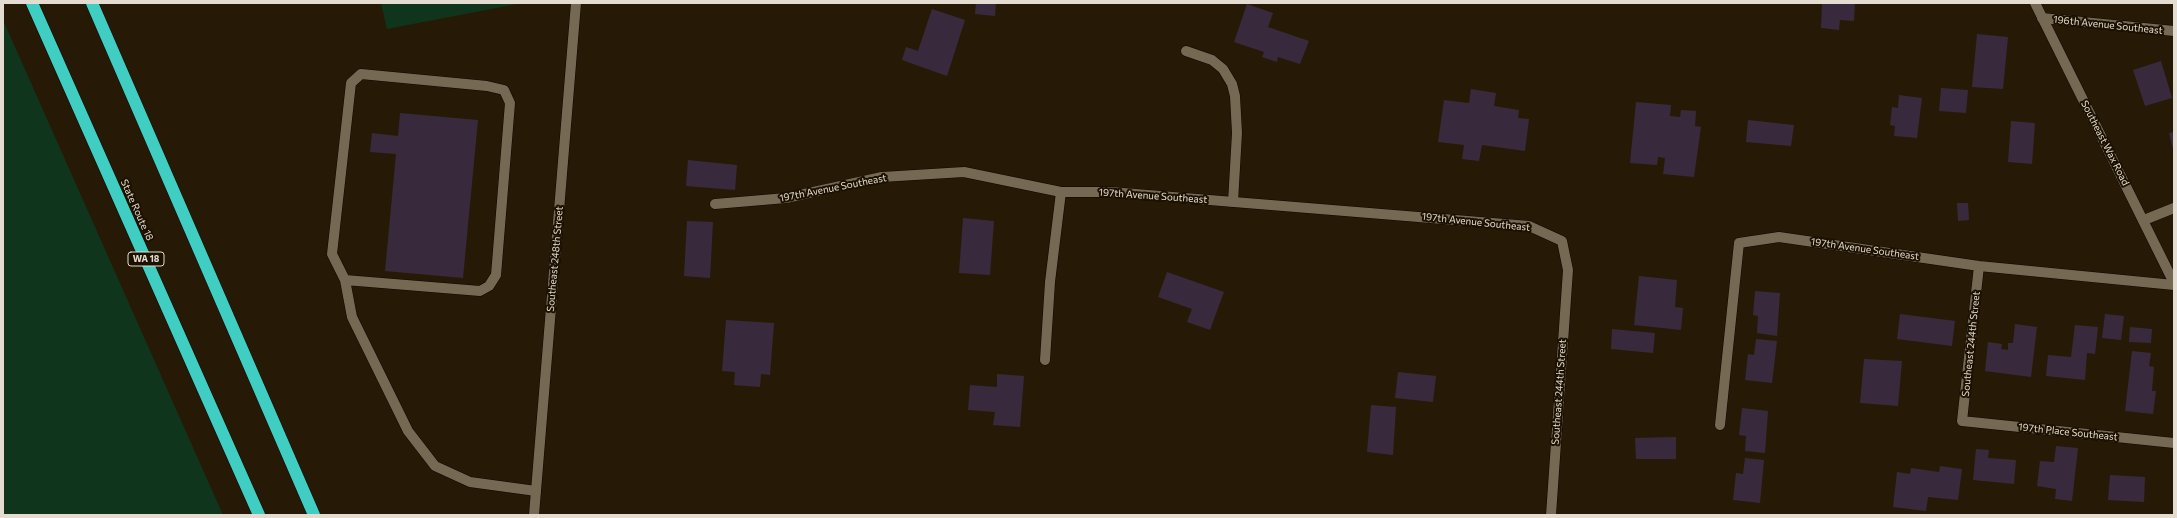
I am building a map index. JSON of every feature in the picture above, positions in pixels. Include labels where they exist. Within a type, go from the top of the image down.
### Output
[{"type":"highway","name":"State Route 18","points":[[32,3],[259,515]]},
{"type":"highway","points":[[92,3],[314,515]]},
{"type":"street","name":"Southeast 248th Street","points":[[534,515],[576,3]]},
{"type":"street","name":"Southeast Wax Road","points":[[2035,3],[2144,220],[2174,284]]},
{"type":"street","name":"196th Avenue Southeast","points":[[2042,18],[2174,31]]},
{"type":"street","points":[[1186,51],[1212,60],[1223,69],[1232,84],[1236,96],[1238,132],[1234,202]]},
{"type":"street","points":[[345,280],[480,291],[489,286],[496,275],[510,103],[504,90],[487,86],[361,74],[351,83],[332,254],[345,280],[352,317],[408,431],[435,466],[470,482],[536,491]]},
{"type":"street","name":"197th Avenue Southeast","points":[[715,204],[786,198],[882,177],[941,172],[964,172],[991,176],[1061,192],[1111,192],[1529,226],[1562,241],[1568,270]]},
{"type":"street","points":[[1045,360],[1050,282],[1061,192]]},
{"type":"street","points":[[2144,220],[2174,208]]},
{"type":"street","name":"197th Avenue Southeast","points":[[1720,425],[1738,243],[1779,237],[1979,266],[2174,284]]},
{"type":"street","name":"Southeast 244th Street","points":[[1962,422],[1979,266]]},
{"type":"street","name":"Southeast 244th Street","points":[[1550,515],[1568,270]]},
{"type":"street","name":"197th Place Southeast","points":[[1962,422],[2174,444]]},
{"type":"green space","points":[[381,3],[522,3],[387,29]]},
{"type":"green space","points":[[3,20],[223,515],[3,515]]},
{"type":"building","points":[[976,3],[996,3],[995,16],[975,14]]},
{"type":"building","points":[[1822,3],[1855,3],[1854,21],[1840,20],[1839,30],[1821,28]]},
{"type":"building","points":[[1247,4],[1273,13],[1268,27],[1309,41],[1300,64],[1278,57],[1277,62],[1262,57],[1264,52],[1234,42]]},
{"type":"building","points":[[932,9],[965,20],[947,76],[902,60],[906,47],[918,51]]},
{"type":"building","points":[[1977,34],[2008,37],[2003,89],[1972,87]]},
{"type":"building","points":[[2161,61],[2172,98],[2145,106],[2133,70]]},
{"type":"building","points":[[1941,88],[1968,90],[1966,113],[1939,111]]},
{"type":"building","points":[[1471,89],[1496,93],[1494,106],[1519,110],[1518,118],[1529,119],[1525,151],[1482,145],[1479,161],[1462,159],[1464,145],[1438,142],[1444,100],[1469,103]]},
{"type":"building","points":[[1899,95],[1922,98],[1917,138],[1894,136],[1895,126],[1890,125],[1892,107],[1898,108]]},
{"type":"building","points":[[1636,102],[1671,105],[1670,116],[1680,117],[1681,110],[1696,111],[1695,126],[1701,127],[1694,177],[1663,174],[1665,158],[1658,157],[1657,165],[1630,163]]},
{"type":"building","points":[[400,113],[478,120],[463,278],[385,271],[396,154],[370,152],[372,133],[398,136]]},
{"type":"building","points":[[1748,120],[1794,125],[1791,146],[1746,142]]},
{"type":"building","points":[[2011,121],[2035,123],[2032,164],[2008,162]]},
{"type":"building","points":[[2174,132],[2174,149],[2173,149],[2169,133]]},
{"type":"building","points":[[688,160],[737,165],[735,190],[686,186]]},
{"type":"building","points":[[1957,203],[1968,203],[1969,220],[1958,221]]},
{"type":"building","points":[[963,218],[994,221],[990,275],[959,273]]},
{"type":"building","points":[[687,221],[713,222],[710,278],[684,276]]},
{"type":"building","points":[[1167,272],[1224,292],[1210,330],[1187,322],[1192,309],[1158,297]]},
{"type":"building","points":[[1639,276],[1677,280],[1675,307],[1683,308],[1681,330],[1634,325]]},
{"type":"building","points":[[1755,291],[1780,293],[1777,336],[1757,333],[1758,316],[1753,315]]},
{"type":"building","points":[[1900,314],[1955,321],[1952,346],[1897,339]]},
{"type":"building","points":[[2105,314],[2124,316],[2121,340],[2102,338]]},
{"type":"building","points":[[726,320],[774,323],[770,375],[761,374],[760,387],[734,385],[735,372],[722,371]]},
{"type":"building","points":[[2015,324],[2037,327],[2031,377],[1985,371],[1988,342],[2002,344],[2001,349],[2008,350],[2008,343],[2013,343]]},
{"type":"building","points":[[2075,325],[2098,327],[2095,354],[2087,353],[2085,380],[2046,376],[2048,355],[2071,357]]},
{"type":"building","points":[[2130,327],[2152,329],[2151,343],[2129,342]]},
{"type":"building","points":[[1612,329],[1655,333],[1653,353],[1611,349]]},
{"type":"building","points":[[1756,339],[1777,341],[1772,383],[1745,380],[1748,354],[1754,355]]},
{"type":"building","points":[[2132,351],[2151,353],[2149,366],[2154,367],[2152,391],[2156,391],[2153,414],[2125,411]]},
{"type":"building","points":[[1864,359],[1902,361],[1898,406],[1860,403]]},
{"type":"building","points":[[1398,372],[1436,376],[1433,402],[1395,398]]},
{"type":"building","points":[[997,374],[1024,376],[1020,427],[993,425],[995,412],[968,410],[970,385],[997,387]]},
{"type":"building","points":[[1371,405],[1396,407],[1393,455],[1367,452]]},
{"type":"building","points":[[1742,408],[1768,411],[1765,453],[1745,451],[1746,436],[1739,435]]},
{"type":"building","points":[[1676,437],[1676,459],[1636,459],[1635,438]]},
{"type":"building","points":[[2056,446],[2078,448],[2072,501],[2055,499],[2056,489],[2037,486],[2040,461],[2054,462]]},
{"type":"building","points":[[1976,449],[1989,450],[1988,458],[2016,460],[2014,484],[1973,480]]},
{"type":"building","points":[[1745,458],[1764,460],[1760,503],[1733,500],[1736,473],[1743,474]]},
{"type":"building","points":[[1940,466],[1962,469],[1958,500],[1928,497],[1926,511],[1893,507],[1897,472],[1910,474],[1911,468],[1939,472]]},
{"type":"building","points":[[2110,475],[2145,477],[2144,502],[2108,500]]}]
